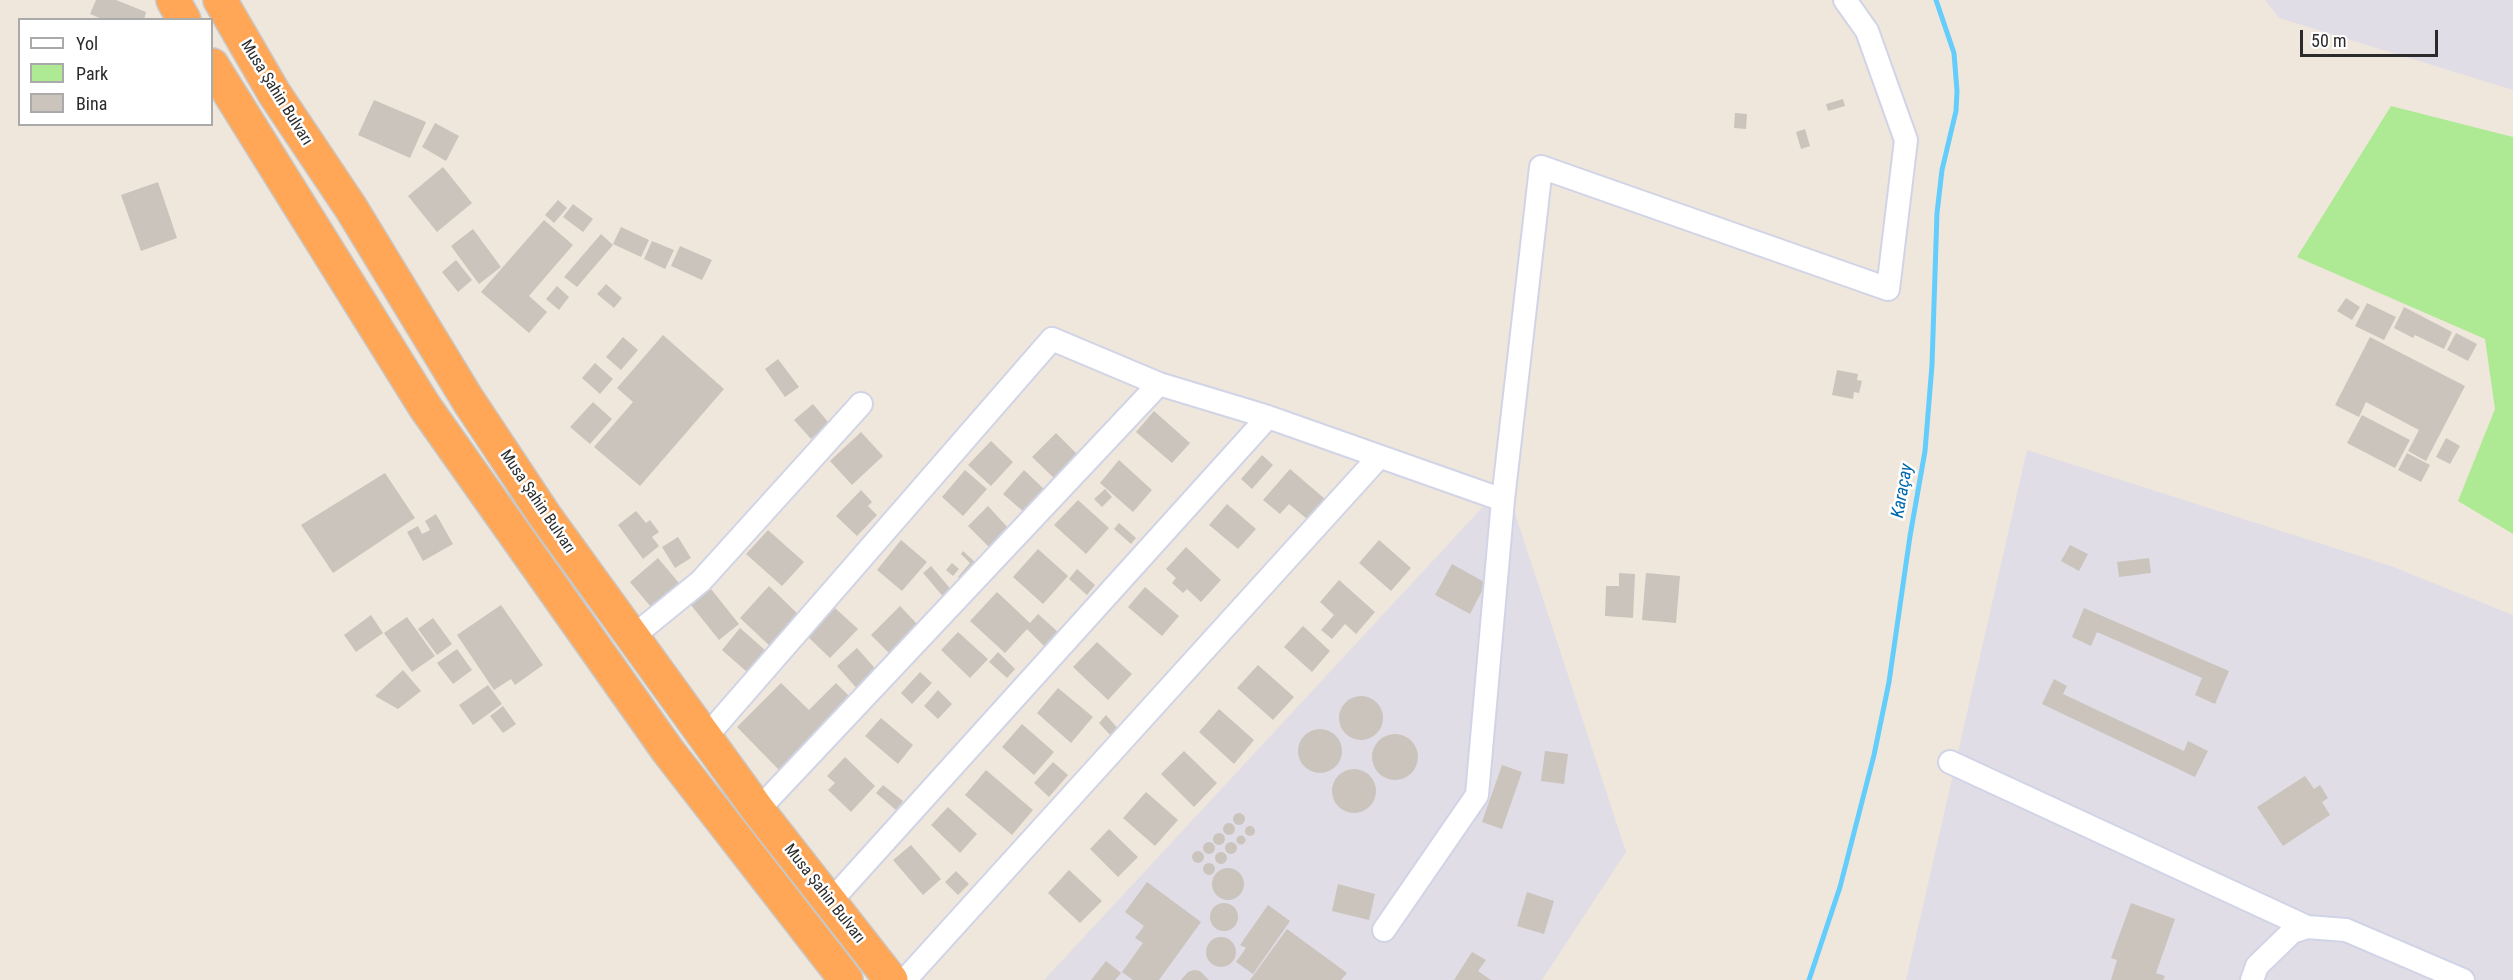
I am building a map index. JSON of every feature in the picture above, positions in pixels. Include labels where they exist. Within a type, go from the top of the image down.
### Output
[{"type":"highway","points":[[172,0],[183,18]]},
{"type":"highway","name":"Musa Şahin Bulvarı","points":[[220,0],[274,93],[351,208],[468,400],[545,516],[758,810],[891,980]]},
{"type":"highway","name":"Musa Şahin Bulvarı","points":[[213,67],[425,407],[668,751],[846,980]]},
{"type":"street","points":[[1384,930],[1477,795],[1503,500],[1541,167],[1888,289],[1906,140],[1868,32],[1845,0]]},
{"type":"street","points":[[705,738],[1052,339],[1159,384],[1268,417],[1503,500]]},
{"type":"street","points":[[758,810],[1159,384]]},
{"type":"street","points":[[632,638],[701,581],[861,404]]},
{"type":"street","points":[[830,902],[1268,417]]},
{"type":"street","points":[[905,980],[1379,457]]},
{"type":"street","points":[[1950,762],[2307,927],[2346,930],[2463,980]]},
{"type":"street","points":[[2252,980],[2258,966],[2292,932],[2307,927]]},
{"type":"shaded area","points":[[2265,0],[2513,0],[2513,90],[2279,18]]},
{"type":"shaded area","points":[[2027,450],[2391,566],[2513,615],[2513,980],[1906,980]]},
{"type":"shaded area","points":[[1505,483],[1626,852],[1542,980],[1044,980]]},
{"type":"green space","points":[[2391,106],[2513,137],[2513,534],[2458,501],[2495,409],[2485,339],[2297,257]]},
{"type":"building","points":[[96,0],[116,0],[146,12],[144,18],[99,18],[90,14]]},
{"type":"building","points":[[1843,99],[1845,106],[1828,111],[1826,104]]},
{"type":"building","points":[[374,100],[426,122],[410,158],[358,135]]},
{"type":"building","points":[[1735,113],[1747,114],[1746,129],[1734,128]]},
{"type":"building","points":[[435,123],[459,136],[446,161],[422,147]]},
{"type":"building","points":[[1805,129],[1810,146],[1801,149],[1796,132]]},
{"type":"building","points":[[443,167],[472,203],[437,232],[408,196]]},
{"type":"building","points":[[158,182],[177,238],[141,251],[121,195]]},
{"type":"building","points":[[558,200],[567,208],[554,223],[545,215]]},
{"type":"building","points":[[573,204],[593,219],[583,232],[563,217]]},
{"type":"building","points":[[544,220],[573,245],[529,296],[547,312],[529,333],[481,292]]},
{"type":"building","points":[[621,227],[649,240],[641,257],[613,244]]},
{"type":"building","points":[[473,229],[501,267],[479,284],[451,246]]},
{"type":"building","points":[[601,234],[613,245],[577,287],[564,277]]},
{"type":"building","points":[[652,241],[674,250],[665,269],[644,259]]},
{"type":"building","points":[[680,246],[712,260],[702,280],[671,266]]},
{"type":"building","points":[[456,260],[472,280],[458,292],[442,272]]},
{"type":"building","points":[[606,284],[622,298],[614,308],[597,294]]},
{"type":"building","points":[[557,286],[569,297],[559,310],[546,299]]},
{"type":"building","points":[[2346,298],[2360,307],[2352,320],[2337,311]]},
{"type":"building","points":[[2367,303],[2396,317],[2384,340],[2355,326]]},
{"type":"building","points":[[2404,307],[2452,332],[2444,349],[2415,335],[2413,338],[2394,328]]},
{"type":"building","points":[[2456,333],[2477,344],[2468,361],[2447,350]]},
{"type":"building","points":[[663,335],[724,389],[640,486],[594,447],[633,402],[617,388]]},
{"type":"building","points":[[623,337],[638,350],[621,370],[606,357]]},
{"type":"building","points":[[2370,337],[2465,386],[2426,461],[2408,451],[2419,430],[2366,402],[2359,417],[2335,405]]},
{"type":"building","points":[[778,359],[799,387],[785,397],[765,369]]},
{"type":"building","points":[[595,363],[613,379],[600,394],[582,378]]},
{"type":"building","points":[[1837,370],[1858,374],[1857,380],[1862,381],[1859,393],[1854,392],[1853,399],[1832,395]]},
{"type":"building","points":[[593,402],[612,419],[590,444],[570,427]]},
{"type":"building","points":[[813,404],[829,423],[811,439],[794,420]]},
{"type":"building","points":[[1154,411],[1190,443],[1172,463],[1136,432]]},
{"type":"building","points":[[2362,415],[2410,440],[2395,468],[2347,443]]},
{"type":"building","points":[[861,432],[883,456],[852,485],[830,461]]},
{"type":"building","points":[[1056,433],[1079,456],[1055,479],[1032,457]]},
{"type":"building","points":[[2446,438],[2460,446],[2450,464],[2436,457]]},
{"type":"building","points":[[991,441],[1013,462],[991,486],[968,465]]},
{"type":"building","points":[[2407,453],[2430,465],[2421,482],[2398,470]]},
{"type":"building","points":[[1262,455],[1273,465],[1252,489],[1241,479]]},
{"type":"building","points":[[1119,460],[1152,490],[1133,512],[1100,483]]},
{"type":"building","points":[[1290,469],[1325,499],[1307,519],[1289,504],[1280,514],[1263,500]]},
{"type":"building","points":[[965,470],[987,489],[963,516],[942,497]]},
{"type":"building","points":[[1024,470],[1045,490],[1025,513],[1003,494]]},
{"type":"building","points":[[385,473],[415,518],[333,573],[301,525]]},
{"type":"building","points":[[1105,489],[1112,497],[1102,507],[1094,499]]},
{"type":"building","points":[[861,490],[872,502],[868,506],[877,515],[857,536],[836,516]]},
{"type":"building","points":[[1078,500],[1109,528],[1086,554],[1054,525]]},
{"type":"building","points":[[1227,504],[1256,529],[1238,549],[1209,525]]},
{"type":"building","points":[[988,506],[1011,531],[992,550],[968,526]]},
{"type":"building","points":[[636,511],[646,523],[650,520],[659,532],[652,537],[659,546],[643,559],[618,525]]},
{"type":"building","points":[[436,514],[453,544],[423,561],[407,532],[418,526],[422,534],[430,530],[425,521]]},
{"type":"building","points":[[1119,523],[1136,538],[1131,544],[1114,529]]},
{"type":"building","points":[[768,530],[804,562],[782,586],[746,554]]},
{"type":"building","points":[[678,537],[691,558],[675,568],[662,547]]},
{"type":"building","points":[[901,540],[927,562],[902,591],[877,570]]},
{"type":"building","points":[[1379,540],[1411,568],[1391,591],[1359,563]]},
{"type":"building","points":[[2070,545],[2088,554],[2079,571],[2061,561]]},
{"type":"building","points":[[1186,547],[1221,580],[1201,602],[1187,589],[1183,593],[1172,583],[1176,578],[1166,569]]},
{"type":"building","points":[[1038,549],[1068,576],[1043,604],[1013,577]]},
{"type":"building","points":[[963,551],[976,563],[960,579],[958,577],[970,563],[961,554]]},
{"type":"building","points":[[658,558],[684,589],[656,613],[630,582]]},
{"type":"building","points":[[2149,558],[2151,573],[2119,577],[2117,562]]},
{"type":"building","points":[[952,563],[959,569],[953,576],[946,570]]},
{"type":"building","points":[[1452,564],[1486,583],[1470,614],[1435,595]]},
{"type":"building","points":[[931,566],[954,593],[946,600],[923,573]]},
{"type":"building","points":[[1077,569],[1095,585],[1087,595],[1069,579]]},
{"type":"building","points":[[1619,573],[1635,574],[1633,618],[1605,616],[1606,586],[1619,586]]},
{"type":"building","points":[[1646,573],[1680,576],[1676,623],[1642,620]]},
{"type":"building","points":[[1339,580],[1375,612],[1356,634],[1345,624],[1332,639],[1321,630],[1334,615],[1320,602]]},
{"type":"building","points":[[769,586],[800,616],[771,647],[740,618]]},
{"type":"building","points":[[1145,587],[1179,616],[1162,636],[1128,607]]},
{"type":"building","points":[[711,589],[739,624],[719,640],[691,605]]},
{"type":"building","points":[[997,592],[1030,623],[1038,614],[1058,632],[1044,646],[1027,629],[1005,653],[970,621]]},
{"type":"building","points":[[501,605],[543,665],[515,685],[511,679],[494,690],[457,635]]},
{"type":"building","points":[[900,606],[919,626],[890,654],[871,635]]},
{"type":"building","points":[[835,608],[858,629],[830,658],[807,636]]},
{"type":"building","points":[[2084,608],[2229,671],[2215,704],[2195,695],[2202,678],[2097,632],[2091,646],[2072,637]]},
{"type":"building","points":[[371,615],[383,633],[356,652],[344,635]]},
{"type":"building","points":[[407,617],[435,656],[412,672],[384,633]]},
{"type":"building","points":[[433,618],[452,644],[437,655],[418,629]]},
{"type":"building","points":[[1303,626],[1330,651],[1312,672],[1284,647]]},
{"type":"building","points":[[740,628],[765,650],[747,672],[722,650]]},
{"type":"building","points":[[958,632],[988,659],[970,678],[941,650]]},
{"type":"building","points":[[1097,642],[1132,674],[1108,700],[1073,667]]},
{"type":"building","points":[[857,648],[880,674],[860,692],[837,666]]},
{"type":"building","points":[[457,649],[472,670],[453,684],[437,663]]},
{"type":"building","points":[[998,652],[1015,669],[1007,678],[989,662]]},
{"type":"building","points":[[1258,665],[1294,697],[1273,720],[1237,688]]},
{"type":"building","points":[[403,670],[421,691],[398,709],[375,696]]},
{"type":"building","points":[[920,672],[932,683],[912,704],[901,693]]},
{"type":"building","points":[[2054,679],[2067,686],[2063,694],[2184,751],[2188,741],[2208,751],[2195,777],[2042,704]]},
{"type":"building","points":[[781,683],[809,710],[836,683],[853,700],[781,772],[737,727]]},
{"type":"building","points":[[488,685],[502,704],[473,725],[459,705]]},
{"type":"building","points":[[1058,688],[1093,717],[1071,743],[1037,713]]},
{"type":"building","points":[[938,690],[952,704],[938,719],[924,706]]},
{"type":"building","points":[[1361,696],[1376,703],[1383,718],[1376,733],[1361,740],[1346,733],[1339,718],[1346,703]]},
{"type":"building","points":[[503,706],[516,724],[503,733],[490,716]]},
{"type":"building","points":[[1219,709],[1254,740],[1234,764],[1199,732]]},
{"type":"building","points":[[1106,715],[1120,731],[1113,738],[1099,723]]},
{"type":"building","points":[[881,718],[913,745],[898,764],[865,736]]},
{"type":"building","points":[[1022,724],[1054,752],[1034,775],[1002,747]]},
{"type":"building","points":[[1320,729],[1336,735],[1342,751],[1336,767],[1320,773],[1304,767],[1298,751],[1304,735]]},
{"type":"building","points":[[1395,734],[1411,741],[1418,757],[1411,773],[1395,780],[1379,773],[1372,757],[1379,741]]},
{"type":"building","points":[[1184,751],[1217,783],[1194,807],[1161,774]]},
{"type":"building","points":[[1545,751],[1568,754],[1564,784],[1541,781]]},
{"type":"building","points":[[845,757],[875,786],[851,812],[828,790],[835,783],[827,776]]},
{"type":"building","points":[[1053,762],[1068,775],[1049,797],[1034,783]]},
{"type":"building","points":[[1502,765],[1522,772],[1502,829],[1482,822]]},
{"type":"building","points":[[1354,769],[1363,770],[1370,775],[1375,782],[1375,800],[1370,807],[1363,812],[1354,813],[1345,812],[1338,807],[1333,800],[1332,791],[1333,782],[1338,775],[1345,770]]},
{"type":"building","points":[[986,770],[1033,810],[1012,835],[965,795]]},
{"type":"building","points":[[2305,776],[2314,789],[2320,785],[2328,798],[2322,802],[2330,815],[2283,846],[2257,807]]},
{"type":"building","points":[[883,785],[903,801],[896,810],[876,793]]},
{"type":"building","points":[[1146,792],[1178,820],[1155,846],[1123,818]]},
{"type":"building","points":[[948,807],[977,834],[960,853],[931,825]]},
{"type":"building","points":[[1241,813],[1244,814],[1244,824],[1237,825],[1234,824],[1233,817],[1234,814]]},
{"type":"building","points":[[1231,823],[1234,824],[1234,834],[1227,835],[1224,834],[1223,827],[1224,824]]},
{"type":"building","points":[[1250,826],[1254,827],[1254,835],[1250,836],[1246,835],[1245,831],[1246,827]]},
{"type":"building","points":[[1109,829],[1138,857],[1118,877],[1090,849]]},
{"type":"building","points":[[1221,833],[1224,834],[1224,844],[1217,845],[1214,844],[1213,837],[1214,834]]},
{"type":"building","points":[[1241,835],[1246,840],[1241,845],[1236,840]]},
{"type":"building","points":[[1211,842],[1214,843],[1214,853],[1207,854],[1204,853],[1203,846],[1204,843]]},
{"type":"building","points":[[1233,842],[1236,843],[1236,853],[1229,854],[1226,853],[1225,846],[1226,843]]},
{"type":"building","points":[[911,845],[941,879],[923,895],[893,860]]},
{"type":"building","points":[[1200,851],[1203,852],[1203,862],[1196,863],[1193,862],[1192,855],[1193,852]]},
{"type":"building","points":[[1223,852],[1226,853],[1226,863],[1219,864],[1216,863],[1215,856],[1216,853]]},
{"type":"building","points":[[1211,863],[1214,864],[1214,874],[1207,875],[1204,874],[1203,867],[1204,864]]},
{"type":"building","points":[[1228,868],[1239,873],[1244,884],[1239,895],[1228,900],[1217,895],[1212,884],[1217,873]]},
{"type":"building","points":[[1069,870],[1102,901],[1080,923],[1048,893]]},
{"type":"building","points":[[956,871],[969,884],[958,895],[945,882]]},
{"type":"building","points":[[1147,882],[1201,922],[1159,980],[1133,980],[1122,972],[1143,943],[1135,938],[1144,926],[1125,912]]},
{"type":"building","points":[[1338,884],[1375,894],[1369,920],[1332,911]]},
{"type":"building","points":[[1527,892],[1554,901],[1544,934],[1517,926]]},
{"type":"building","points":[[1224,903],[1234,907],[1238,917],[1234,927],[1224,931],[1214,927],[1210,917],[1214,907]]},
{"type":"building","points":[[2131,903],[2175,919],[2156,973],[2165,976],[2163,980],[2111,980],[2117,960],[2111,958]]},
{"type":"building","points":[[1268,905],[1290,921],[1253,974],[1236,962],[1246,948],[1240,945]]},
{"type":"building","points":[[1287,929],[1347,973],[1341,980],[1250,980]]},
{"type":"building","points":[[1221,937],[1227,938],[1235,946],[1235,958],[1227,966],[1221,967],[1215,966],[1207,958],[1206,952],[1207,946],[1215,938]]},
{"type":"building","points":[[1472,952],[1486,960],[1478,971],[1491,980],[1454,980]]},
{"type":"building","points":[[1106,961],[1121,973],[1115,980],[1091,980]]},
{"type":"building","points":[[1200,971],[1209,980],[1181,980],[1188,972]]},
{"type":"waterway","name":"Karaçay","points":[[1809,980],[1840,887],[1874,755],[1889,682],[1925,451],[1932,365],[1937,213],[1942,170],[1956,111],[1957,91],[1954,53],[1936,0]]}]
